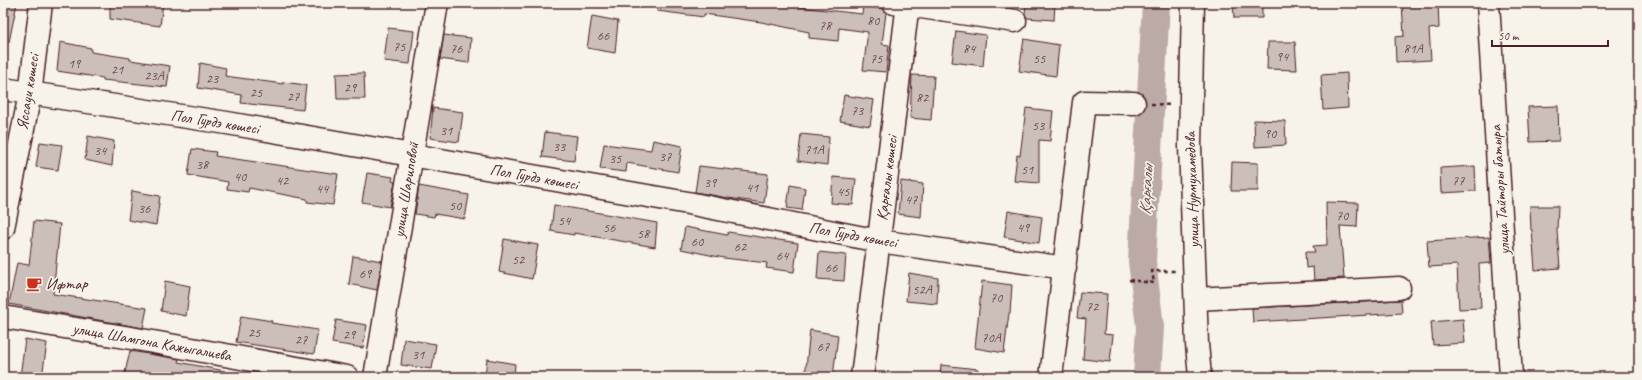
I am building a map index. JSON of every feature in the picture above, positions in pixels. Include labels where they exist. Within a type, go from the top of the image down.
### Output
[{"type":"street","name":"Яссауи көшесі","points":[[3,228],[30,94],[41,3]]},
{"type":"street","name":"улица Шариповой","points":[[375,377],[437,3]]},
{"type":"street","name":"улица Нурмухамедова","points":[[1193,3],[1190,146],[1200,377]]},
{"type":"street","name":"улица Тайторы батыра","points":[[1488,3],[1511,377]]},
{"type":"street","points":[[904,4],[1015,21]]},
{"type":"street","name":"Қарғалы көшесі","points":[[862,377],[879,241],[904,4]]},
{"type":"street","name":"Пол Гурдэ көшесі","points":[[3,89],[227,123],[688,203],[879,241],[1065,268]]},
{"type":"street","points":[[1051,377],[1084,102],[1134,103]]},
{"type":"street","points":[[1196,299],[1399,288]]},
{"type":"street","name":"улица Шамгона Кажыгалиева","points":[[3,317],[131,338],[348,377]]},
{"type":"path","points":[[1159,104],[1174,105]]},
{"type":"path","points":[[1129,280],[1154,283],[1152,271],[1176,271]]},
{"type":"building","points":[[3,3],[17,3],[9,42],[3,42]]},
{"type":"building","points":[[110,3],[163,3],[160,26],[110,19]]},
{"type":"building","points":[[657,3],[790,3],[790,6],[862,14],[863,6],[883,9],[886,13],[882,44],[889,45],[886,72],[863,70],[868,32],[839,28],[838,41],[809,38],[809,32],[761,22],[704,14],[704,17],[657,11]]},
{"type":"building","points":[[1026,3],[1055,3],[1054,20],[1027,18],[1025,14]]},
{"type":"building","points":[[1233,3],[1262,3],[1262,18],[1234,18]]},
{"type":"building","points":[[1402,3],[1438,3],[1439,28],[1429,29],[1431,60],[1396,62],[1395,37],[1404,36]]},
{"type":"building","points":[[592,16],[618,21],[615,53],[587,48]]},
{"type":"building","points":[[388,28],[414,31],[410,64],[384,61]]},
{"type":"building","points":[[956,31],[986,35],[983,66],[952,62]]},
{"type":"building","points":[[444,35],[471,38],[469,63],[440,59]]},
{"type":"building","points":[[1024,39],[1059,45],[1056,76],[1019,71]]},
{"type":"building","points":[[60,42],[91,48],[91,52],[170,66],[167,87],[103,80],[103,78],[57,71]]},
{"type":"building","points":[[1268,42],[1295,42],[1297,70],[1267,69]]},
{"type":"building","points":[[200,63],[226,68],[225,76],[283,84],[283,82],[306,85],[303,110],[241,103],[242,95],[198,88]]},
{"type":"building","points":[[364,73],[365,99],[337,99],[336,74]]},
{"type":"building","points":[[1347,73],[1348,108],[1323,110],[1321,75]]},
{"type":"building","points":[[912,75],[934,76],[931,120],[910,118]]},
{"type":"building","points":[[844,95],[874,100],[870,126],[840,121]]},
{"type":"building","points":[[1558,106],[1559,141],[1530,142],[1528,107]]},
{"type":"building","points":[[433,108],[463,112],[459,142],[430,138]]},
{"type":"building","points":[[1026,108],[1053,111],[1050,141],[1039,140],[1039,183],[1014,181],[1017,155],[1020,156]]},
{"type":"building","points":[[1254,120],[1285,121],[1286,145],[1255,147]]},
{"type":"building","points":[[545,132],[577,136],[574,161],[542,157]]},
{"type":"building","points":[[801,134],[829,137],[827,165],[798,161]]},
{"type":"building","points":[[88,136],[114,141],[112,166],[85,160]]},
{"type":"building","points":[[653,140],[682,146],[678,172],[627,163],[626,172],[600,169],[604,144],[651,150]]},
{"type":"building","points":[[40,142],[62,145],[58,170],[36,167]]},
{"type":"building","points":[[192,149],[216,152],[215,156],[338,174],[333,205],[307,202],[307,199],[249,188],[248,192],[227,189],[228,182],[188,175]]},
{"type":"building","points":[[1232,162],[1258,163],[1258,191],[1231,191]]},
{"type":"building","points":[[699,166],[768,174],[764,203],[695,192]]},
{"type":"building","points":[[1475,166],[1476,191],[1441,193],[1440,168]]},
{"type":"building","points":[[367,173],[393,177],[392,181],[395,182],[390,207],[362,202]]},
{"type":"building","points":[[833,177],[856,179],[853,205],[831,203]]},
{"type":"building","points":[[901,181],[923,184],[921,217],[898,214]]},
{"type":"building","points":[[790,185],[805,188],[802,210],[787,208]]},
{"type":"building","points":[[419,186],[469,195],[465,219],[435,214],[434,217],[415,214]]},
{"type":"building","points":[[132,191],[160,196],[156,225],[128,220]]},
{"type":"building","points":[[1326,202],[1358,203],[1357,227],[1340,226],[1344,278],[1314,280],[1313,267],[1306,268],[1305,252],[1315,252],[1313,246],[1327,245]]},
{"type":"building","points":[[554,205],[657,223],[655,247],[574,233],[574,235],[551,231]]},
{"type":"building","points":[[1530,206],[1558,206],[1557,230],[1560,268],[1535,270]]},
{"type":"building","points":[[1008,211],[1042,217],[1039,243],[1004,237]]},
{"type":"building","name":"Ифтар","points":[[34,221],[60,224],[53,294],[147,308],[143,328],[9,304],[17,263],[29,265]]},
{"type":"building","points":[[685,227],[727,235],[728,232],[798,243],[794,272],[766,268],[767,263],[724,258],[681,249]]},
{"type":"building","points":[[1489,237],[1491,263],[1479,264],[1481,308],[1459,309],[1457,265],[1429,267],[1427,241]]},
{"type":"building","points":[[504,239],[538,245],[532,279],[499,272]]},
{"type":"building","points":[[819,252],[846,255],[844,281],[817,279]]},
{"type":"building","points":[[353,256],[382,261],[377,290],[349,284]]},
{"type":"building","points":[[909,273],[938,278],[937,304],[906,301]]},
{"type":"building","points":[[165,281],[190,286],[186,316],[161,311]]},
{"type":"building","points":[[982,281],[1012,285],[1010,313],[1004,353],[975,348]]},
{"type":"building","points":[[1080,292],[1107,294],[1104,334],[1113,335],[1110,362],[1083,359],[1086,319],[1077,318]]},
{"type":"building","points":[[1401,300],[1402,313],[1253,322],[1252,308]]},
{"type":"building","points":[[241,316],[272,321],[271,323],[318,330],[314,354],[236,342]]},
{"type":"building","points":[[1463,319],[1465,343],[1433,345],[1431,322]]},
{"type":"building","points":[[336,320],[367,325],[363,348],[332,343]]},
{"type":"building","points":[[810,330],[838,335],[833,377],[805,377]]},
{"type":"building","points":[[25,339],[47,343],[42,377],[20,377]]},
{"type":"building","points":[[404,339],[436,344],[432,369],[401,365]]},
{"type":"building","points":[[130,351],[179,359],[178,362],[225,371],[224,377],[124,377]]},
{"type":"building","points":[[487,359],[515,364],[514,377],[485,377]]},
{"type":"building","points":[[941,365],[978,369],[977,377],[940,377]]},
{"type":"waterway","name":"Қарғалы","points":[[1147,377],[1150,327],[1142,261],[1156,3]]},
{"type":"place","name":"Ифтар","points":[[34,284]]}]
